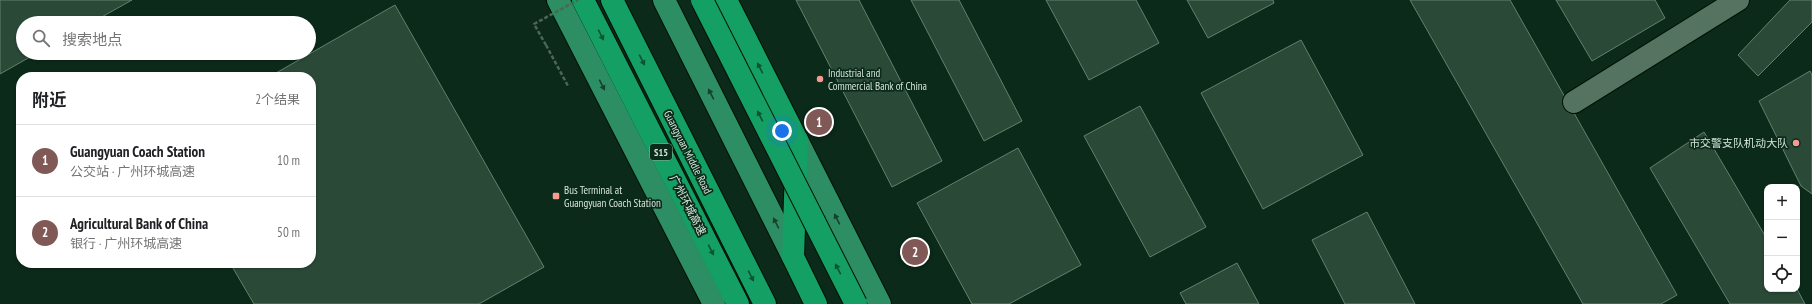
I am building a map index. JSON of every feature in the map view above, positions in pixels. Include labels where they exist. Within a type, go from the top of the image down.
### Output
[{"type":"highway","name":"广州环城高速","points":[[583,0],[738,304]]},
{"type":"highway","name":"Guangyuan Middle Road","points":[[612,0],[765,304]]},
{"type":"highway","points":[[702,0],[856,304]]},
{"type":"highway","points":[[726,0],[796,140],[793,257],[816,304]]},
{"type":"main road","points":[[558,0],[714,304]]},
{"type":"main road","points":[[664,0],[793,257]]},
{"type":"main road","points":[[796,140],[880,304]]},
{"type":"lane","points":[[1574,102],[1738,0]]},
{"type":"path","points":[[568,86],[534,24],[578,0]]},
{"type":"building","points":[[0,0],[132,0],[103,16],[16,16],[16,60],[25,60],[0,74]]},
{"type":"building","points":[[796,0],[859,0],[942,161],[892,187]]},
{"type":"building","points":[[911,0],[959,0],[1022,121],[984,141]]},
{"type":"building","points":[[1046,0],[1136,0],[1159,43],[1089,80]]},
{"type":"building","points":[[1187,0],[1273,0],[1274,3],[1208,38]]},
{"type":"building","points":[[1410,0],[1510,0],[1677,295],[1661,304],[1583,304]]},
{"type":"building","points":[[1556,0],[1655,0],[1665,18],[1592,61]]},
{"type":"building","points":[[1790,0],[1812,0],[1812,22],[1758,76],[1738,55]]},
{"type":"building","points":[[395,5],[544,267],[479,304],[254,304],[233,268],[316,268],[316,72],[278,72],[299,60],[316,60],[316,50]]},
{"type":"building","points":[[1301,40],[1363,155],[1263,209],[1201,93]]},
{"type":"building","name":"市交警支队机动大队","points":[[1810,71],[1812,75],[1812,194],[1801,186],[1759,101]]},
{"type":"building","points":[[1140,106],[1206,227],[1150,257],[1084,136]]},
{"type":"building","points":[[1704,132],[1764,234],[1764,292],[1799,292],[1805,304],[1730,304],[1650,168]]},
{"type":"building","points":[[1018,148],[1081,265],[1009,304],[972,304],[917,203]]},
{"type":"building","points":[[1367,212],[1415,304],[1345,304],[1312,240]]},
{"type":"building","points":[[1237,263],[1259,304],[1186,304],[1180,293]]},
{"type":"place","name":"Industrial and Commercial Bank of China","points":[[820,79]]},
{"type":"place","name":"Guangyuan Coach Station","points":[[819,122]]},
{"type":"place","name":"市交警支队机动大队","points":[[1796,143]]},
{"type":"place","name":"Bus Terminal at Guangyuan Coach Station","points":[[556,196]]},
{"type":"place","name":"Agricultural Bank of China","points":[[915,252]]}]
